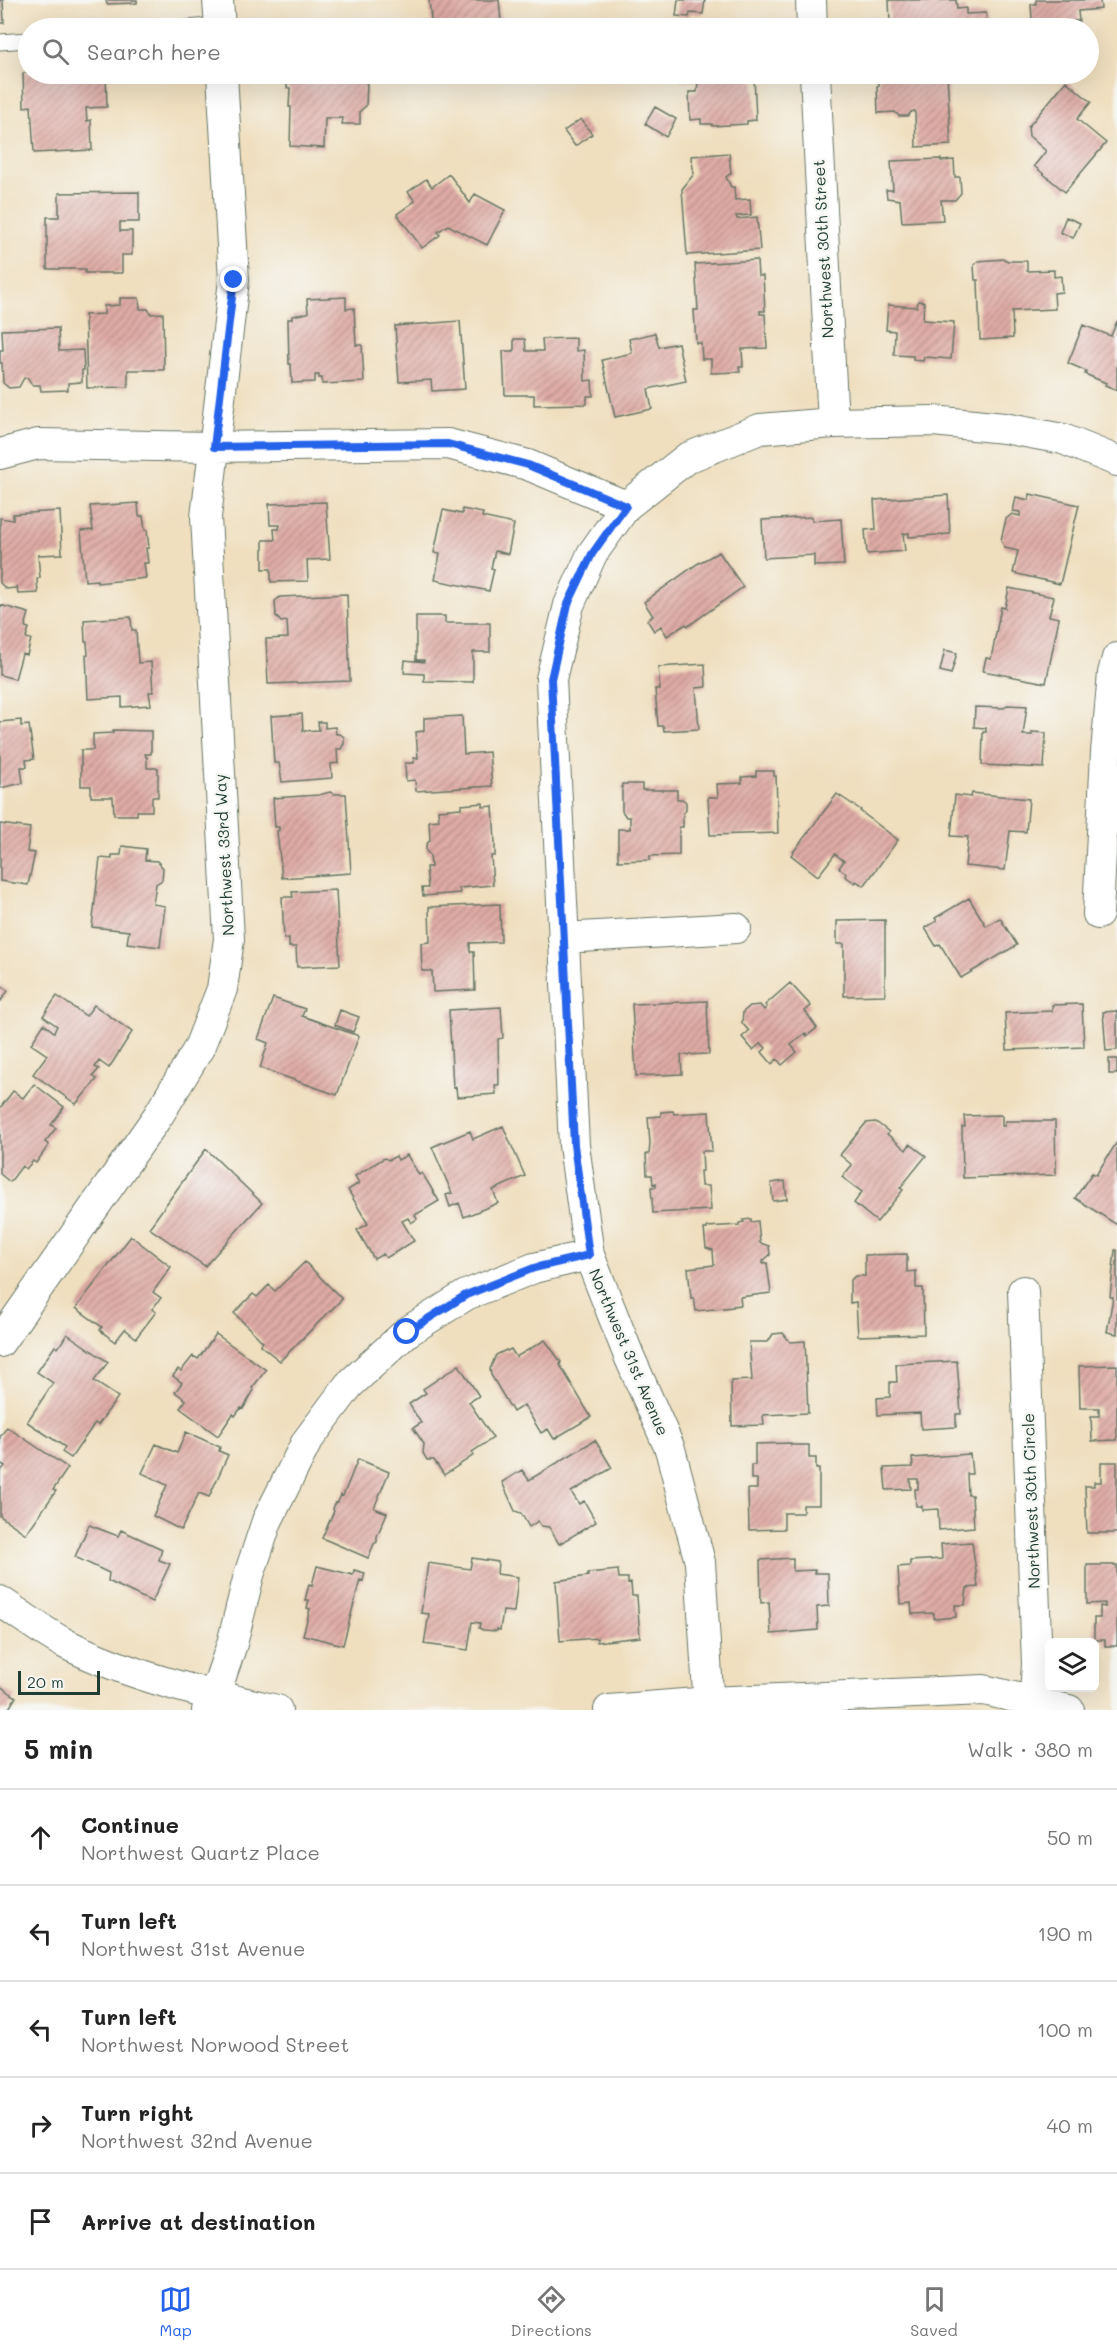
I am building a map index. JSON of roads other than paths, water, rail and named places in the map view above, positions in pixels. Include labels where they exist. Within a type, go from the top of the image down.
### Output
[{"type":"street","points":[[811,0],[812,18]]},
{"type":"street","name":"Northwest 33rd Way","points":[[0,1342],[158,1116],[199,1048],[222,988],[229,939],[206,517],[234,280],[223,84]]},
{"type":"street","name":"Northwest 30th Street","points":[[816,84],[833,423]]},
{"type":"street","name":"Northwest 31st Avenue","points":[[709,1706],[700,1562],[670,1449],[629,1356],[589,1255],[574,1145],[551,679],[568,604],[592,554],[626,506],[687,458],[760,429],[833,423],[933,421],[1004,428],[1063,440],[1117,461]]},
{"type":"street","points":[[0,454],[38,444],[214,447],[448,444],[528,465],[626,506]]},
{"type":"street","points":[[1098,914],[1106,752],[1113,673],[1117,658]]},
{"type":"street","points":[[563,938],[736,928]]},
{"type":"street","points":[[211,1703],[232,1644],[249,1575],[267,1521],[307,1441],[349,1385],[407,1332],[466,1295],[534,1268],[589,1255]]},
{"type":"street","name":"Northwest 30th Circle","points":[[1023,1291],[1037,1664],[1035,1705]]},
{"type":"street","points":[[0,1601],[64,1644],[129,1671],[211,1703],[277,1710]]},
{"type":"street","points":[[609,1710],[984,1690],[1035,1705],[1069,1710]]},
{"type":"lane","points":[[0,42],[18,41]]}]
